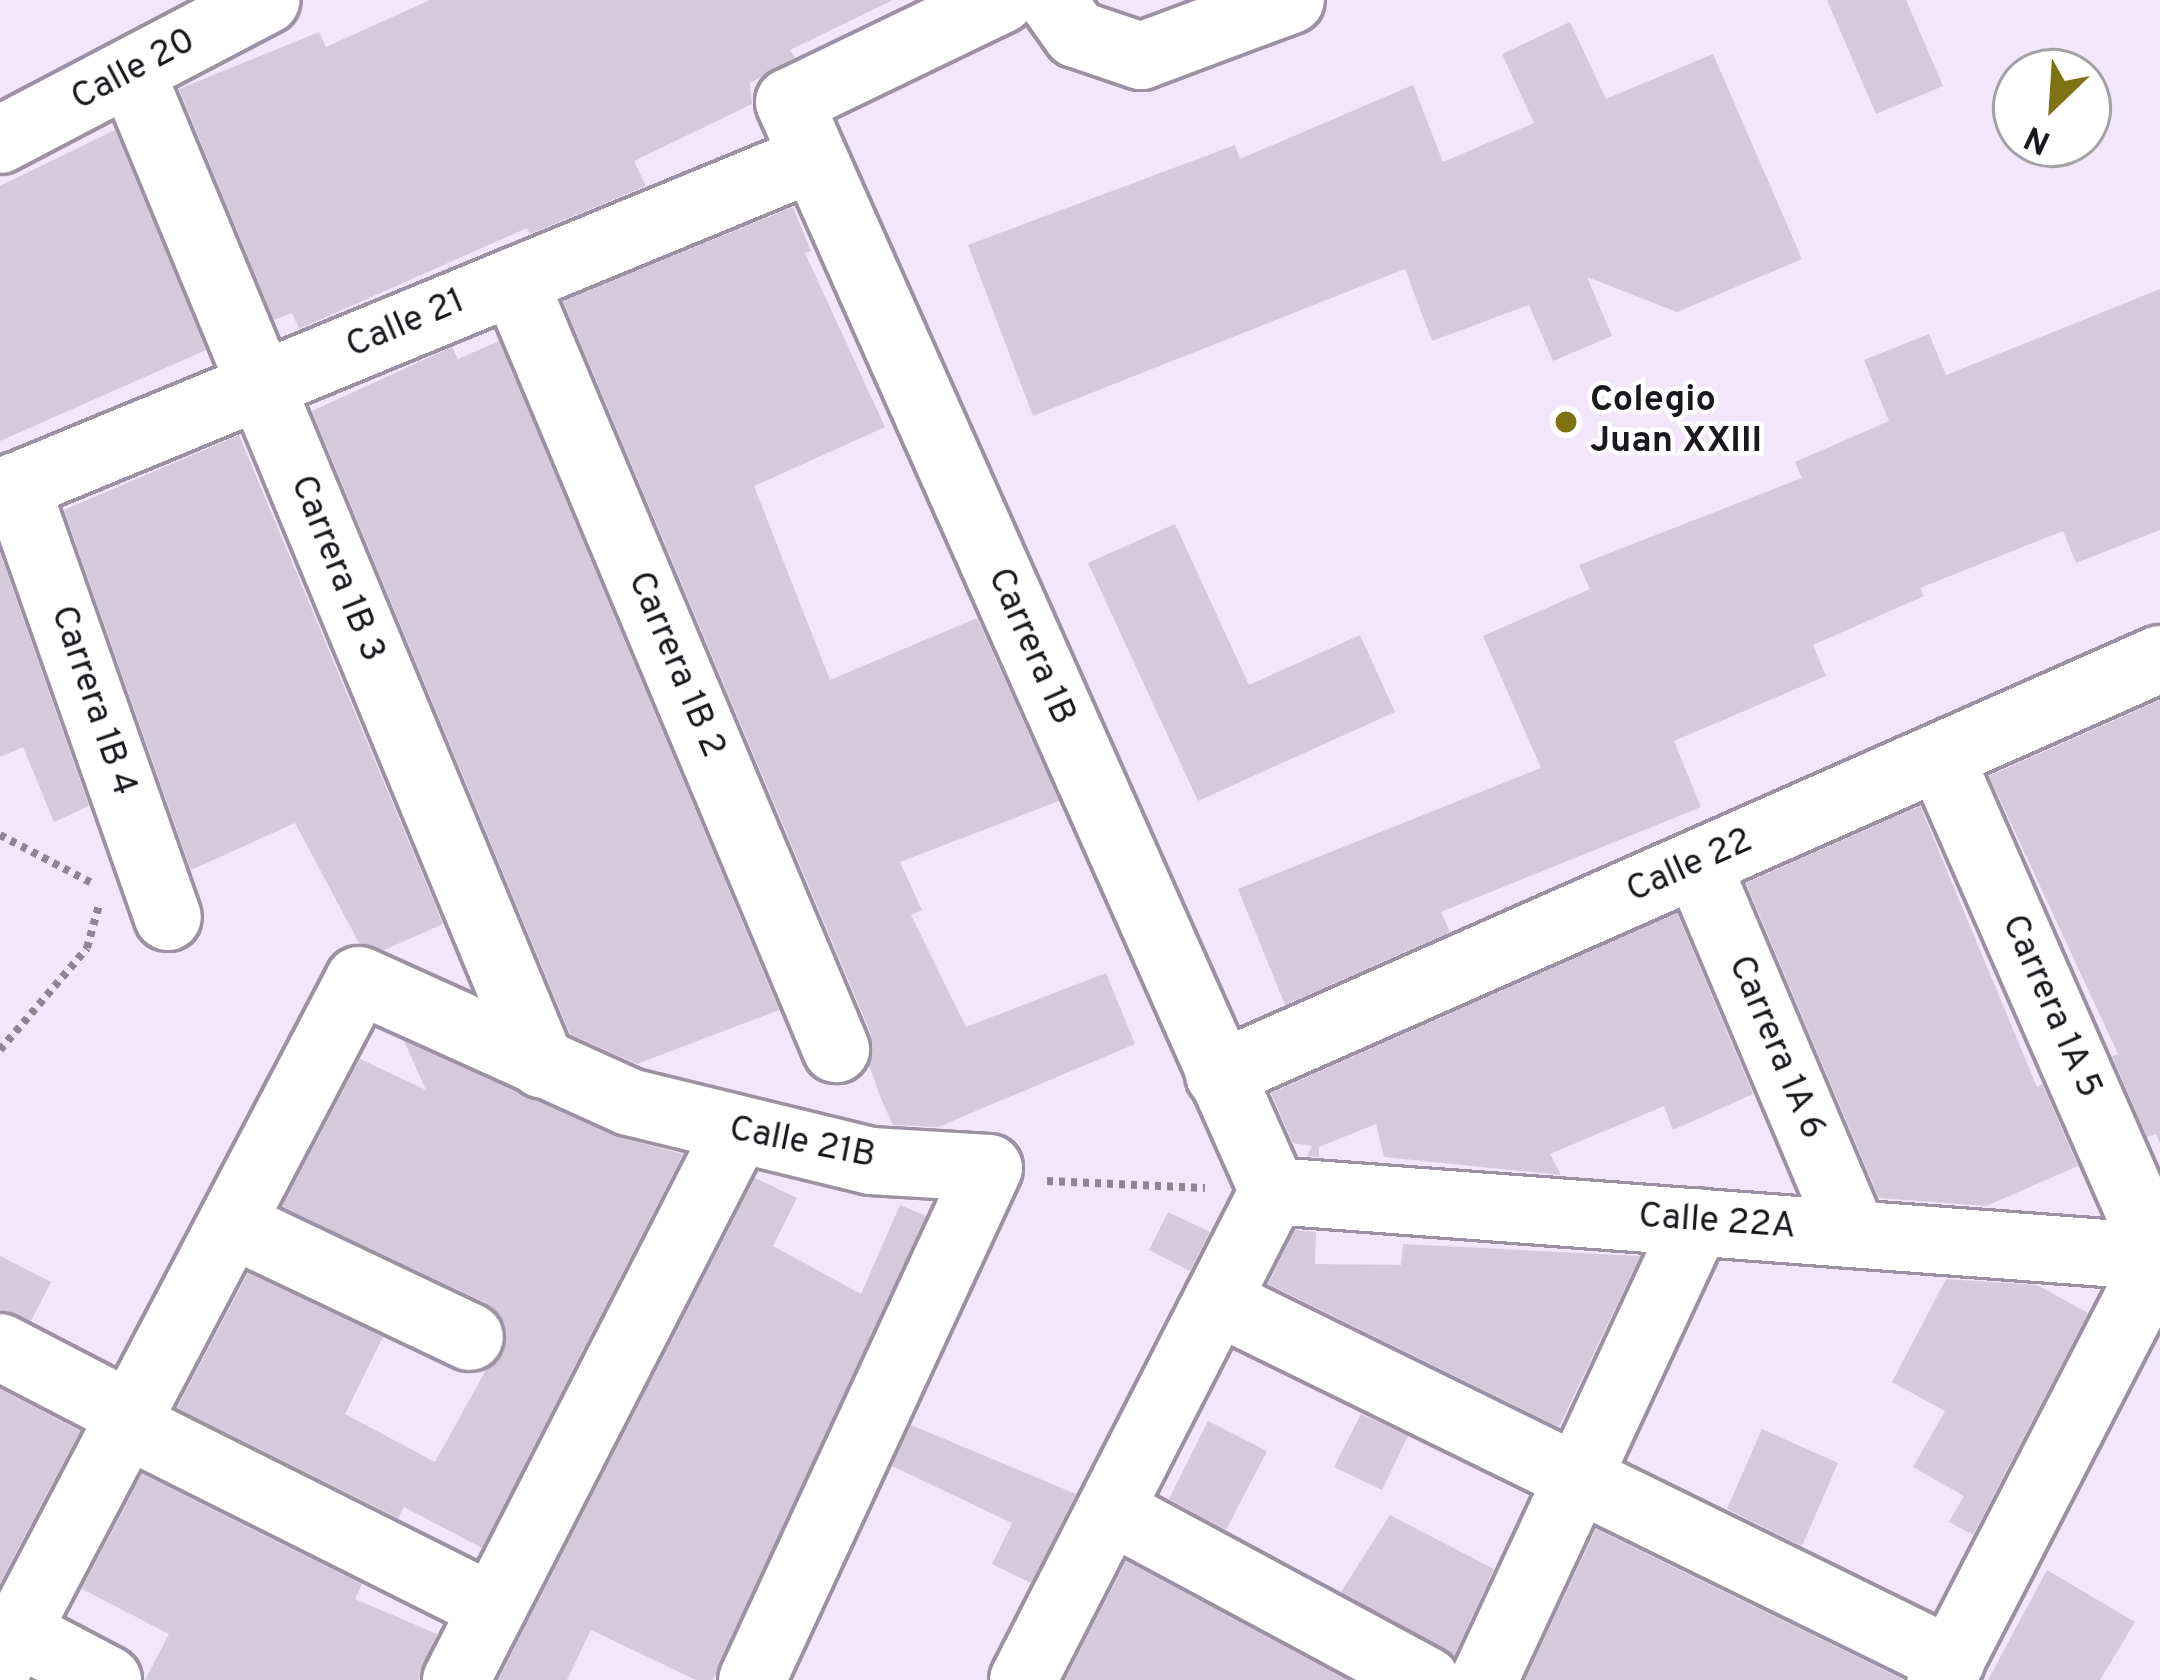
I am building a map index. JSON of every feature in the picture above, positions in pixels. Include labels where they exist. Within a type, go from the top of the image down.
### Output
[{"type":"street","name":"Calle 20","points":[[0,140],[267,0]]},
{"type":"street","name":"Calle 21","points":[[8,489],[514,281],[801,130],[923,16],[1001,0]]},
{"type":"street","points":[[1052,0],[1076,34],[1141,56],[1291,0]]},
{"type":"street","name":"Carrera 1B 3","points":[[131,74],[542,1065]]},
{"type":"street","name":"Carrera 1B","points":[[801,130],[1273,1191]]},
{"type":"street","name":"Carrera 1B 2","points":[[514,281],[836,1049]]},
{"type":"street","name":"Carrera 1B 4","points":[[8,489],[168,917]]},
{"type":"street","name":"Calle 22","points":[[1219,1076],[2160,659]]},
{"type":"street","name":"Carrera 1A 5","points":[[1940,757],[2160,1257]]},
{"type":"street","name":"Carrera 1A 6","points":[[1697,864],[1852,1231]]},
{"type":"street","name":"Calle 21B","points":[[234,1225],[359,980],[542,1065],[736,1133],[871,1161],[989,1168]]},
{"type":"street","points":[[456,1680],[736,1133]]},
{"type":"street","points":[[752,1680],[989,1168]]},
{"type":"street","points":[[1023,1680],[1273,1191]]},
{"type":"street","name":"Calle 22A","points":[[1273,1191],[2160,1257]]},
{"type":"street","points":[[1484,1680],[1697,1222]]},
{"type":"street","points":[[108,1680],[8,1648],[234,1225],[470,1337]]},
{"type":"street","points":[[1217,1301],[1578,1475],[1946,1670],[2160,1257]]},
{"type":"street","points":[[0,1347],[130,1420],[493,1608]]},
{"type":"street","points":[[1110,1510],[1426,1680]]},
{"type":"path","points":[[0,1049],[87,948],[104,888]]},
{"type":"path","points":[[989,1168],[1044,1181],[1273,1191]]},
{"type":"building","points":[[430,0],[893,0],[790,50],[795,58],[750,83],[752,104],[634,161],[646,186],[530,234],[527,228],[299,329],[292,313],[274,320],[179,89],[319,32],[326,47]]},
{"type":"building","points":[[1827,0],[1906,0],[1943,86],[1876,114]]},
{"type":"building","points":[[1570,22],[1606,99],[1713,54],[1802,259],[1677,312],[1587,277],[1612,336],[1553,361],[1529,305],[1432,341],[1405,269],[1033,416],[968,245],[1235,145],[1240,159],[1413,85],[1443,162],[1534,123],[1502,54]]},
{"type":"building","points":[[115,130],[206,350],[0,441],[0,186]]},
{"type":"building","points":[[793,207],[811,251],[805,253],[885,427],[754,486],[830,680],[977,618],[1059,801],[900,862],[922,910],[911,915],[966,1027],[1106,973],[1135,1044],[938,1127],[893,1125],[882,1101],[869,1065],[871,1034],[563,301]]},
{"type":"building","points":[[2160,289],[2160,530],[2076,563],[2063,531],[1920,588],[1924,596],[1813,645],[1826,676],[1674,741],[1701,807],[1441,912],[1450,932],[1285,1005],[1238,889],[1541,768],[1483,636],[1590,589],[1579,565],[1802,478],[1795,462],[1889,421],[1864,360],[1929,334],[1946,375]]},
{"type":"building","points":[[499,341],[779,1010],[637,1064],[570,1034],[312,411],[452,347],[458,359]]},
{"type":"building","points":[[239,435],[443,924],[384,950],[359,943],[295,823],[191,870],[64,510]]},
{"type":"building","points":[[1175,524],[1249,685],[1360,635],[1395,712],[1198,801],[1088,563]]},
{"type":"building","points":[[0,553],[89,806],[54,822],[23,747],[0,757]]},
{"type":"building","points":[[2160,700],[2160,1143],[2156,1134],[2147,1137],[2112,1056],[2118,1054],[1989,776]]},
{"type":"building","points":[[1920,806],[2037,1087],[2042,1084],[2078,1166],[1986,1206],[1879,1198],[1746,883]]},
{"type":"building","points":[[1677,913],[1753,1094],[1673,1130],[1664,1106],[1550,1154],[1561,1175],[1384,1157],[1376,1124],[1319,1147],[1319,1157],[1307,1156],[1312,1146],[1293,1143],[1271,1093]]},
{"type":"building","points":[[404,1041],[614,1136],[683,1154],[482,1548],[404,1507],[398,1518],[177,1408],[248,1273],[383,1337],[345,1414],[435,1462],[486,1370],[503,1354],[507,1333],[486,1303],[282,1207],[360,1059],[426,1090]]},
{"type":"building","points":[[755,1178],[797,1198],[773,1246],[861,1294],[900,1205],[926,1216],[713,1680],[696,1680],[591,1630],[567,1680],[498,1680]]},
{"type":"building","points":[[1168,1212],[1210,1232],[1190,1271],[1149,1250]]},
{"type":"building","points":[[1295,1230],[1316,1232],[1315,1264],[1401,1265],[1403,1244],[1640,1256],[1559,1427],[1268,1284]]},
{"type":"building","points":[[0,1256],[51,1282],[31,1321],[0,1310]]},
{"type":"building","points":[[1946,1279],[2037,1285],[2088,1313],[1973,1535],[1949,1522],[1964,1496],[1913,1467],[1945,1411],[1892,1382]]},
{"type":"building","points":[[0,1389],[80,1431],[0,1583]]},
{"type":"building","points":[[1361,1414],[1408,1436],[1382,1490],[1334,1467]]},
{"type":"building","points":[[1208,1421],[1267,1451],[1226,1530],[1169,1499]]},
{"type":"building","points":[[911,1425],[1076,1494],[1031,1583],[992,1564],[1012,1523],[892,1466]]},
{"type":"building","points":[[1762,1429],[1838,1463],[1802,1546],[1727,1509]]},
{"type":"building","points":[[142,1474],[362,1584],[355,1599],[437,1634],[419,1680],[145,1680],[169,1634],[82,1589]]},
{"type":"building","points":[[1390,1515],[1494,1569],[1454,1656],[1341,1592]]},
{"type":"building","points":[[1596,1529],[1904,1680],[1525,1680]]},
{"type":"building","points":[[1126,1561],[1347,1680],[1065,1680]]},
{"type":"building","points":[[2047,1570],[2135,1622],[2100,1680],[1988,1680]]},
{"type":"place","name":"Colegio Juan XXIII","points":[[1566,422]]}]
